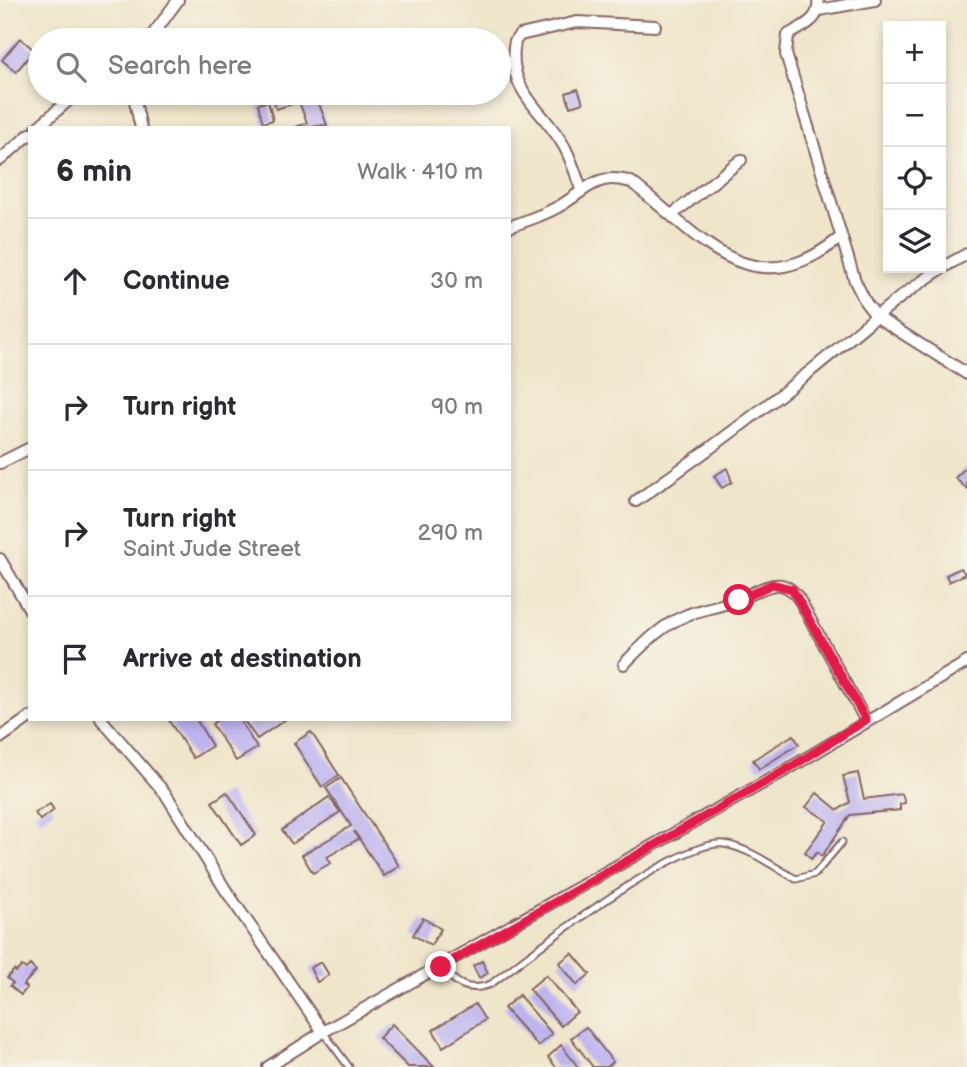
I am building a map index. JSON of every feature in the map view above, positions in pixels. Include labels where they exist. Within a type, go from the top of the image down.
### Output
[{"type":"street","points":[[158,28],[178,0]]},
{"type":"street","points":[[875,0],[819,5],[814,19],[788,35],[785,44],[855,281],[877,317],[967,374]]},
{"type":"street","points":[[581,189],[565,146],[525,97],[518,81],[515,41],[520,35],[577,22],[655,26]]},
{"type":"street","points":[[39,126],[63,105]]},
{"type":"street","points":[[136,105],[141,126]]},
{"type":"street","points":[[0,160],[28,136]]},
{"type":"street","points":[[673,214],[741,160]]},
{"type":"street","points":[[511,226],[552,210],[581,189],[615,177],[631,182],[709,246],[744,265],[777,269],[817,257],[841,237]]},
{"type":"street","points":[[636,501],[740,428],[877,317],[947,265],[967,254]]},
{"type":"street","points":[[0,463],[28,449]]},
{"type":"street","points":[[0,559],[28,607]]},
{"type":"street","points":[[624,664],[652,635],[686,615],[739,600],[772,584],[783,584],[792,589],[799,599],[866,720]]},
{"type":"street","points":[[268,1067],[323,1032],[788,769],[967,662]]},
{"type":"street","points":[[0,738],[28,718]]},
{"type":"street","points":[[102,721],[165,793],[225,889],[323,1032]]},
{"type":"lane","points":[[441,967],[455,982],[465,987],[478,989],[491,984],[598,904],[702,848],[721,844],[737,848],[796,879],[815,874],[842,842]]},
{"type":"lane","points":[[323,1032],[349,1067]]},
{"type":"building","points":[[20,38],[28,45],[28,57],[16,72],[2,60]]},
{"type":"building","points":[[578,89],[583,103],[570,107],[566,93]]},
{"type":"building","points":[[258,105],[269,105],[273,120],[263,123]]},
{"type":"building","points":[[300,105],[320,105],[327,125],[299,126],[307,123]]},
{"type":"building","points":[[967,466],[967,489],[955,478]]},
{"type":"building","points":[[727,468],[732,482],[722,488],[714,476]]},
{"type":"building","points":[[961,568],[965,574],[949,582],[946,575]]},
{"type":"building","points":[[169,721],[197,721],[212,746],[193,758]]},
{"type":"building","points":[[216,721],[240,721],[257,748],[236,761],[212,724]]},
{"type":"building","points":[[244,721],[283,721],[257,739]]},
{"type":"building","points":[[311,732],[339,775],[322,787],[294,743]]},
{"type":"building","points":[[793,735],[799,744],[759,769],[753,760]]},
{"type":"building","points":[[858,773],[864,799],[902,794],[905,803],[900,804],[900,810],[850,815],[822,856],[817,852],[811,859],[805,852],[828,821],[806,807],[817,793],[838,810],[850,802],[843,776]]},
{"type":"building","points":[[341,778],[399,866],[384,876],[354,831],[358,839],[327,857],[331,863],[313,873],[302,855],[351,826],[326,788]]},
{"type":"building","points":[[227,792],[256,835],[241,845],[212,802]]},
{"type":"building","points":[[329,797],[340,812],[292,844],[282,830]]},
{"type":"building","points":[[50,804],[54,810],[40,820],[35,813]]},
{"type":"building","points":[[423,918],[441,929],[431,945],[413,935]]},
{"type":"building","points":[[572,953],[590,974],[577,985],[559,963]]},
{"type":"building","points":[[482,961],[488,973],[479,978],[473,966]]},
{"type":"building","points":[[321,962],[329,975],[317,982],[310,968]]},
{"type":"building","points":[[30,965],[36,971],[23,985],[27,988],[21,995],[10,986],[13,983],[7,978],[14,970],[16,972],[22,966],[26,969]]},
{"type":"building","points":[[546,975],[577,1012],[561,1026],[529,989]]},
{"type":"building","points":[[519,995],[552,1034],[538,1046],[504,1008]]},
{"type":"building","points":[[475,1004],[485,1020],[443,1047],[433,1030]]},
{"type":"building","points":[[392,1024],[434,1067],[408,1067],[379,1038]]},
{"type":"building","points":[[586,1027],[613,1062],[607,1067],[593,1067],[571,1038]]},
{"type":"building","points":[[561,1045],[578,1067],[556,1067],[548,1057]]},
{"type":"route","points":[[441,967],[788,769],[866,720],[792,589],[783,584],[772,584],[739,600]]}]
